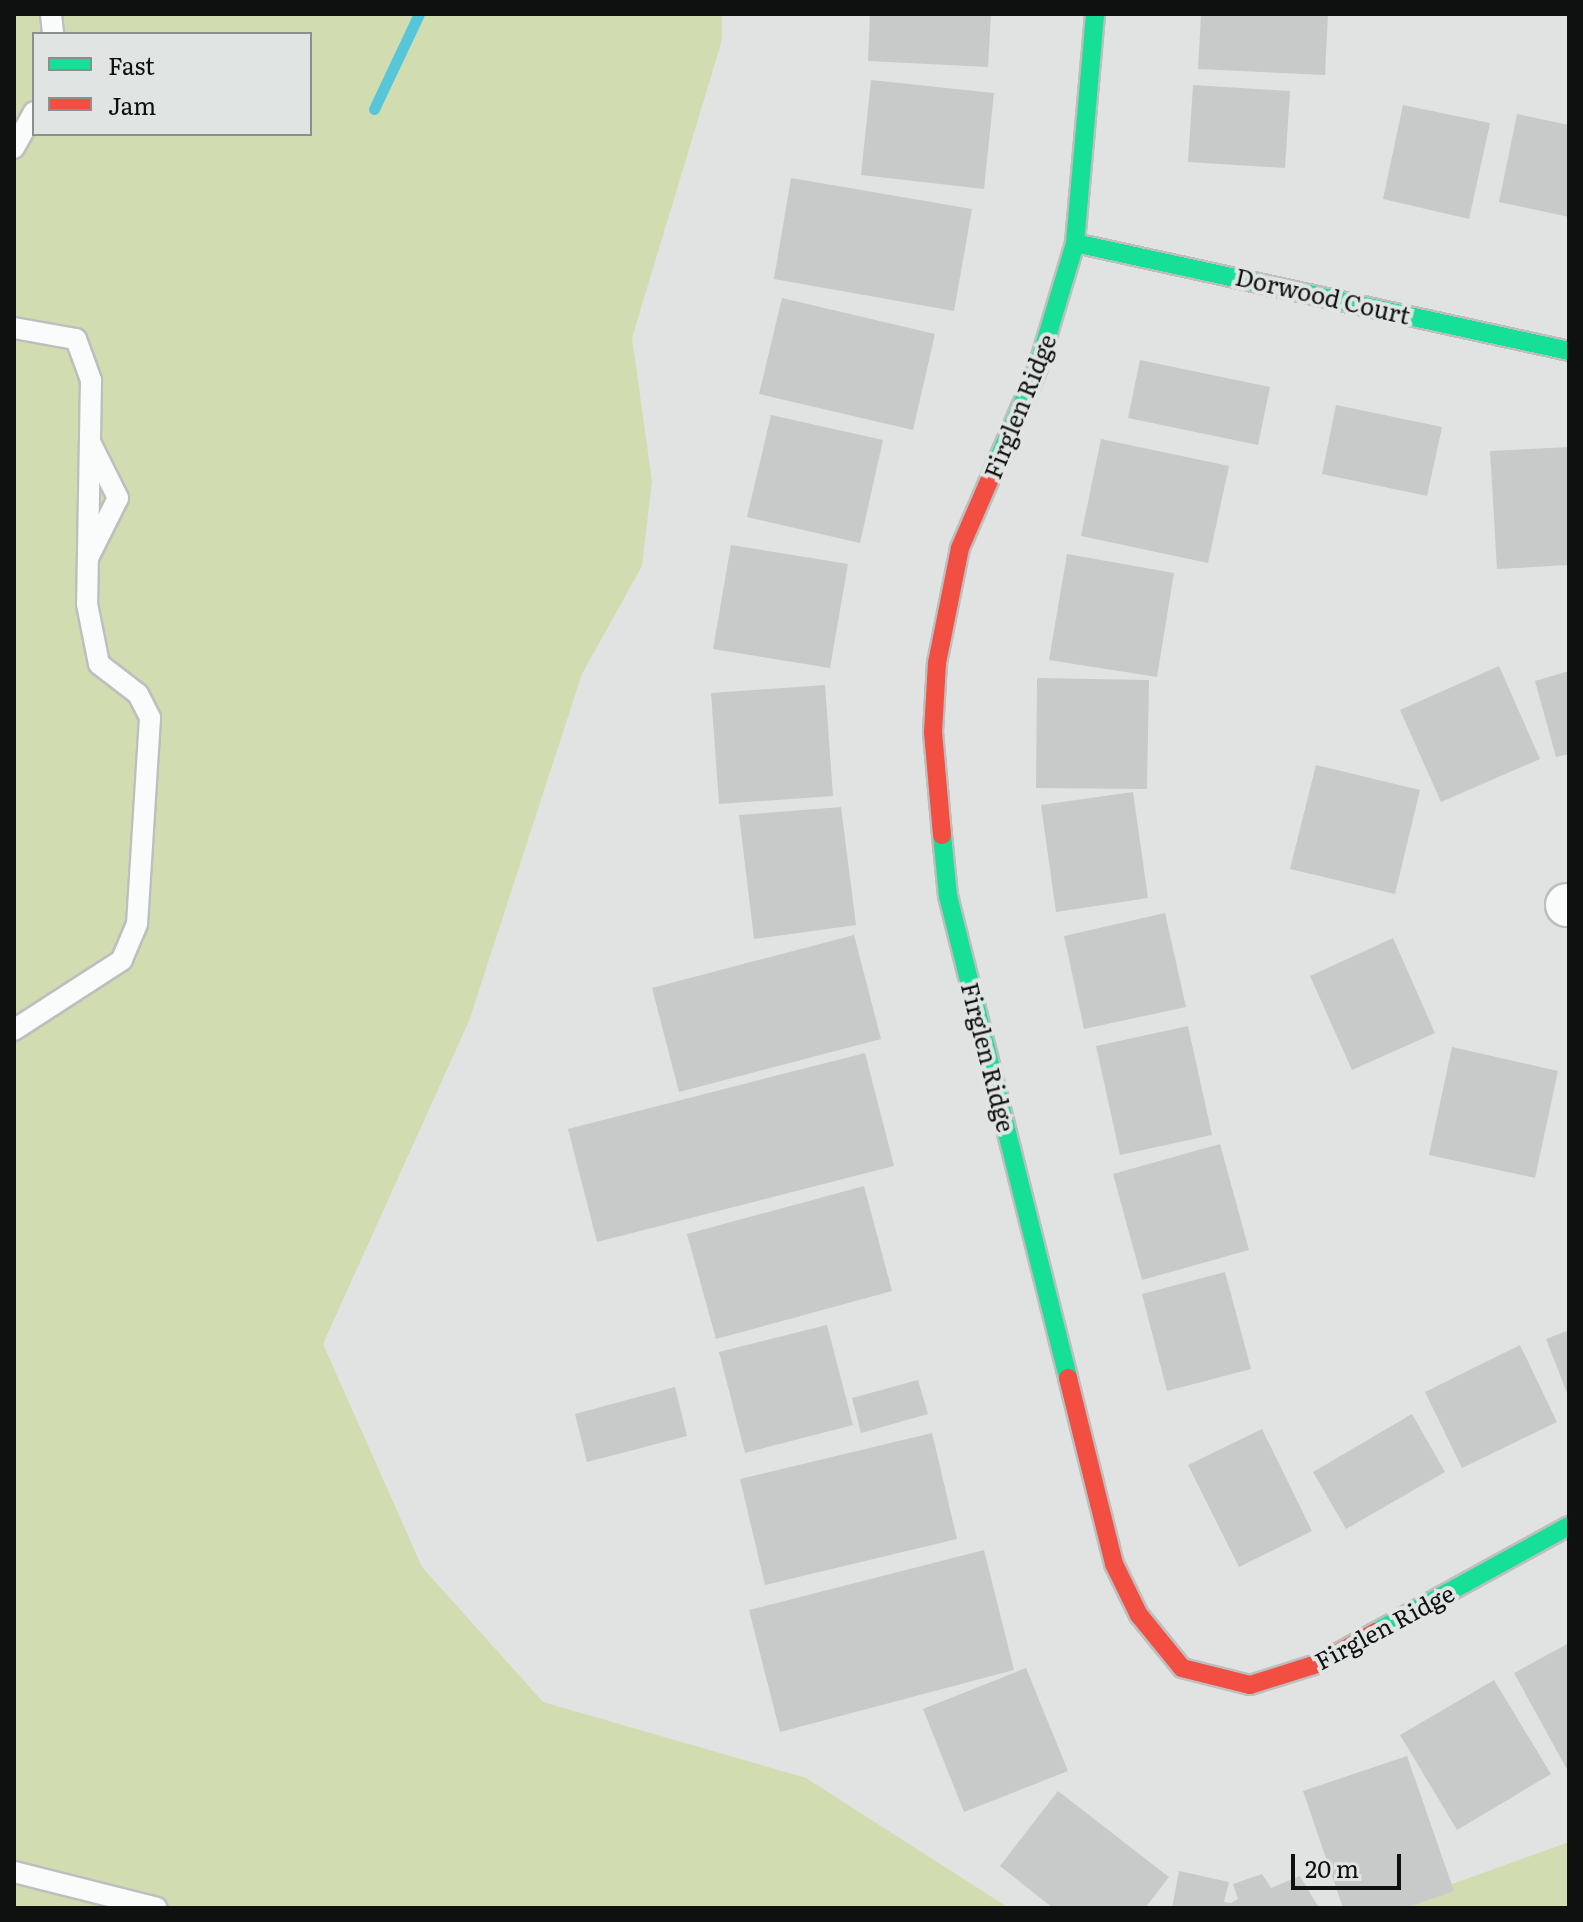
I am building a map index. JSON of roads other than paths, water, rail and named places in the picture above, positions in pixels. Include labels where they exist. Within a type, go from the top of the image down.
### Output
[{"type":"street","name":"Firglen Ridge","points":[[1095,14],[1075,243],[1037,370],[960,548],[937,663],[935,796],[948,896],[1114,1564],[1139,1615],[1182,1668],[1250,1685],[1320,1663],[1569,1526]]},
{"type":"street","name":"Dorwood Court","points":[[1075,243],[1569,351]]},
{"type":"lane","points":[[14,148],[32,116]]},
{"type":"lane","points":[[14,328],[76,339],[91,380],[87,604],[99,664],[138,694],[150,718],[137,924],[122,960],[105,975],[14,1030]]},
{"type":"lane","points":[[88,558],[118,498],[90,442]]},
{"type":"lane","points":[[14,1872],[157,1908]]},
{"type":"waterway","points":[[374,109],[419,14]]}]
